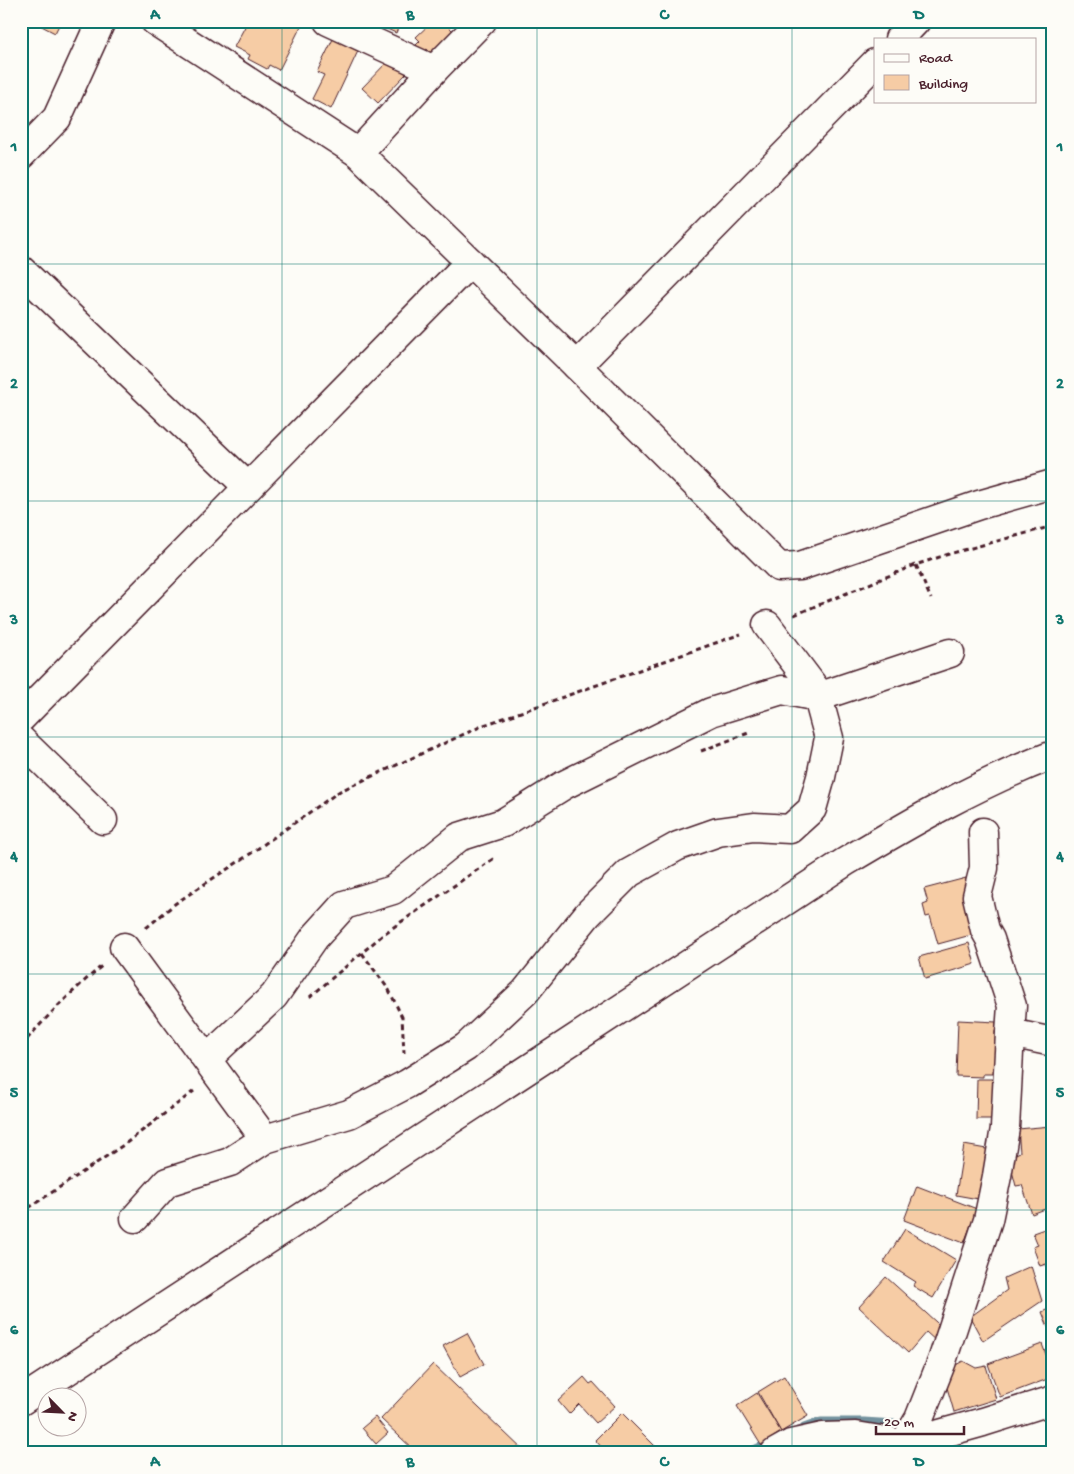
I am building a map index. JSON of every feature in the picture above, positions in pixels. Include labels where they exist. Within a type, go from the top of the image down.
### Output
[{"type":"street","points":[[21,155],[57,118],[100,21]]},
{"type":"street","points":[[155,21],[358,153],[577,366],[779,567],[800,566],[979,505],[1053,484]]},
{"type":"street","points":[[328,21],[434,70]]},
{"type":"street","points":[[358,153],[482,21]]},
{"type":"street","points":[[900,38],[916,21]]},
{"type":"street","points":[[577,366],[874,64]]},
{"type":"street","points":[[21,718],[470,262]]},
{"type":"street","points":[[21,270],[248,487]]},
{"type":"street","points":[[135,1218],[167,1182],[230,1162],[265,1139],[349,1114],[407,1084],[466,1047],[526,992],[588,914],[629,872],[678,846],[718,832],[754,827],[790,829],[812,808],[829,738],[816,690],[767,625]]},
{"type":"street","points":[[212,1066],[274,996],[315,937],[344,904],[393,890],[459,837],[503,822],[564,785],[711,712],[782,690],[818,697],[950,653]]},
{"type":"street","points":[[21,740],[103,820]]},
{"type":"street","points":[[21,1401],[845,862],[929,812],[996,778],[1053,754]]},
{"type":"street","points":[[903,1448],[919,1419],[942,1361],[988,1220],[1004,1128],[1012,1006],[990,939],[985,930],[977,896],[984,868],[984,832]]},
{"type":"street","points":[[124,947],[265,1139]]},
{"type":"street","points":[[1010,1033],[1053,1042]]},
{"type":"street","points":[[775,1453],[791,1444],[823,1437],[856,1436],[903,1448],[1053,1400]]},
{"type":"path","points":[[21,1046],[88,978],[176,903],[340,791],[484,725],[767,625],[916,565],[949,554],[1053,526]]},
{"type":"path","points":[[916,565],[931,599]]},
{"type":"path","points":[[695,754],[758,730]]},
{"type":"path","points":[[310,998],[385,933],[496,857]]},
{"type":"path","points":[[362,953],[389,990],[402,1017],[407,1084]]},
{"type":"path","points":[[21,1213],[125,1144],[212,1066]]},
{"type":"building","points":[[32,21],[61,21],[55,33]]},
{"type":"building","points":[[248,21],[316,21],[313,27],[303,22],[279,70],[269,65],[267,69],[248,59],[250,55],[234,47]]},
{"type":"building","points":[[369,21],[401,21],[396,33]]},
{"type":"building","points":[[433,21],[439,24],[443,21],[455,33],[432,55],[427,49],[423,52],[416,45],[420,41],[416,37]]},
{"type":"building","points":[[333,39],[358,51],[331,109],[312,99],[324,75],[317,72]]},
{"type":"building","points":[[390,59],[406,74],[378,103],[362,88]]},
{"type":"building","points":[[966,878],[982,932],[938,944],[930,916],[926,917],[923,905],[928,903],[924,889]]},
{"type":"building","points":[[969,943],[975,964],[925,979],[919,957]]},
{"type":"building","points":[[958,1020],[996,1022],[994,1074],[983,1074],[983,1077],[956,1076]]},
{"type":"building","points":[[977,1079],[999,1079],[999,1119],[976,1119]]},
{"type":"building","points":[[1051,1126],[1053,1140],[1053,1206],[1032,1214],[1022,1185],[1016,1186],[1012,1171],[1008,1169],[1009,1157],[1020,1152],[1018,1129]]},
{"type":"building","points":[[964,1145],[992,1150],[984,1200],[956,1195]]},
{"type":"building","points":[[917,1186],[977,1209],[964,1243],[904,1220]]},
{"type":"building","points":[[1053,1217],[1053,1280],[1046,1264],[1040,1266],[1033,1247],[1038,1245],[1033,1233],[1050,1227],[1047,1219]]},
{"type":"building","points":[[905,1229],[956,1260],[933,1298],[913,1286],[916,1282],[884,1262]]},
{"type":"building","points":[[1031,1266],[1042,1301],[983,1341],[970,1317],[1007,1290],[1004,1278]]},
{"type":"building","points":[[886,1277],[946,1331],[937,1342],[926,1332],[908,1353],[859,1307]]},
{"type":"building","points":[[1053,1307],[1053,1339],[1042,1312]]},
{"type":"building","points":[[467,1333],[484,1364],[460,1377],[443,1346]]},
{"type":"building","points":[[1042,1344],[1053,1377],[1000,1397],[988,1364]]},
{"type":"building","points":[[963,1361],[976,1368],[986,1366],[996,1399],[954,1412],[946,1384],[954,1366]]},
{"type":"building","points":[[433,1364],[526,1453],[417,1453],[381,1419]]},
{"type":"building","points":[[784,1376],[808,1416],[781,1432],[758,1392]]},
{"type":"building","points":[[584,1377],[590,1384],[593,1382],[615,1406],[596,1423],[579,1404],[569,1414],[558,1401]]},
{"type":"building","points":[[757,1393],[781,1432],[761,1445],[737,1406]]},
{"type":"building","points":[[622,1413],[658,1449],[654,1453],[607,1453],[595,1440]]},
{"type":"building","points":[[375,1417],[388,1433],[376,1444],[362,1428]]},
{"type":"waterway","points":[[804,1428],[821,1422],[910,1425]]},
{"type":"waterway","points":[[747,1453],[774,1441]]}]
